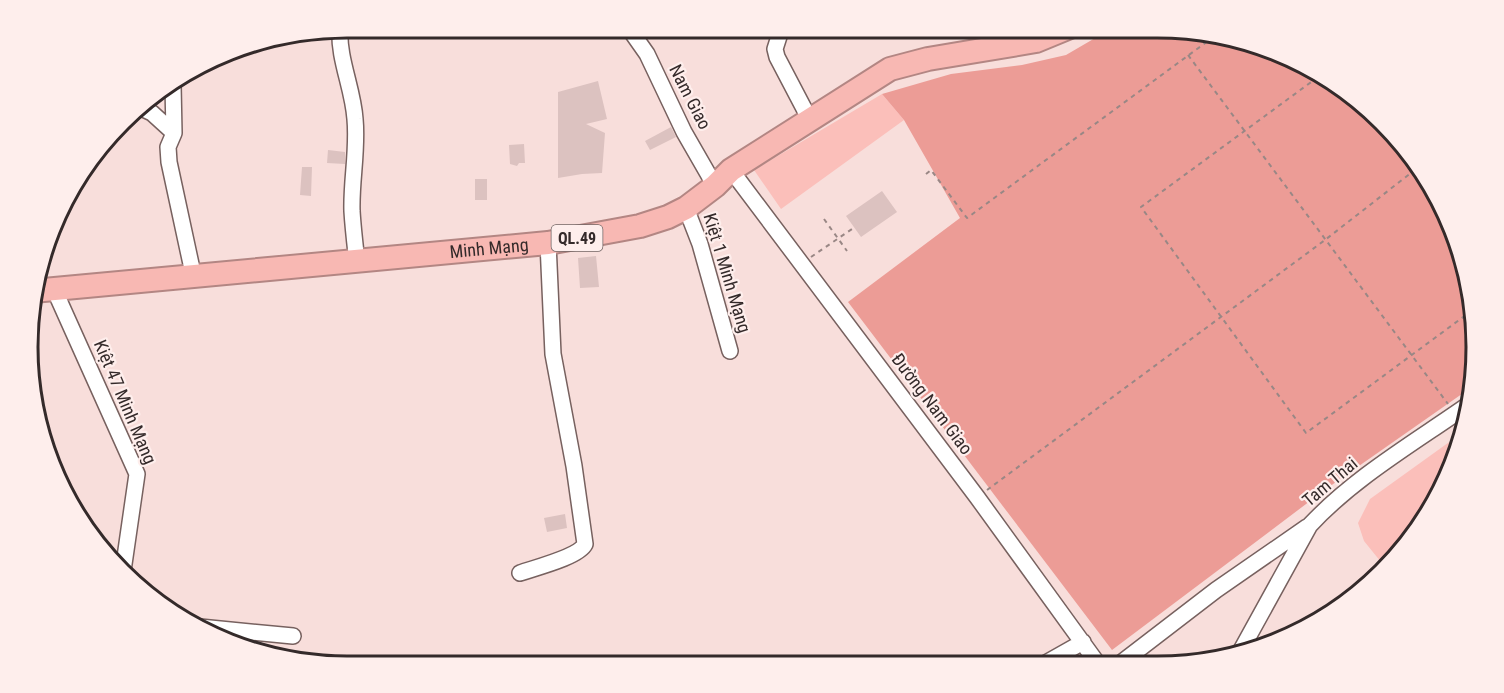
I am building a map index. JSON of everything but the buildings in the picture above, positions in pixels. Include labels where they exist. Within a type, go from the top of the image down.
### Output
[{"type":"highway","name":"Minh Mạng","points":[[44,290],[194,278],[548,243],[640,226],[668,217],[686,208],[723,178],[890,69],[927,59],[1043,38]]},
{"type":"street","points":[[340,38],[340,53],[349,81],[356,128],[356,165],[352,210],[357,262]]},
{"type":"street","name":"Nam Giao","points":[[637,38],[643,46],[684,132],[723,178]]},
{"type":"street","points":[[778,38],[775,49],[777,57],[810,120]]},
{"type":"street","points":[[173,91],[174,133],[168,147],[169,162],[194,278]]},
{"type":"street","points":[[146,111],[174,133]]},
{"type":"street","name":"Đường Nam Giao","points":[[723,178],[802,264],[977,497],[1093,656]]},
{"type":"street","name":"Kiệt 1 Minh Mạng","points":[[686,208],[700,244],[730,351]]},
{"type":"street","points":[[520,573],[580,552],[585,544],[556,377],[548,243]]},
{"type":"street","name":"Kiệt 47 Minh Mạng","points":[[44,290],[137,474],[124,561]]},
{"type":"street","name":"Tam Thai","points":[[1247,642],[1310,525],[1361,479],[1460,412]]},
{"type":"street","points":[[1130,656],[1216,590],[1310,525]]},
{"type":"street","points":[[221,629],[292,636]]},
{"type":"street","points":[[1058,656],[1083,642]]},
{"type":"path","points":[[926,174],[931,170],[967,219],[1207,41]]},
{"type":"path","points":[[1188,55],[1449,405]]},
{"type":"path","points":[[1314,80],[1141,207],[1306,433],[1465,316]]},
{"type":"path","points":[[977,497],[1325,240],[1412,172]]},
{"type":"path","points":[[824,219],[847,251]]},
{"type":"path","points":[[802,264],[852,229]]},
{"type":"shaded area","points":[[1095,38],[1178,38],[1218,43],[1257,54],[1294,69],[1346,101],[1376,128],[1403,158],[1435,210],[1456,267],[1466,326],[1463,393],[1326,489],[1112,650],[848,302],[960,218],[904,120],[882,94],[951,74],[1022,65],[1066,55]]},
{"type":"shaded area","points":[[882,94],[904,120],[781,209],[754,170]]},
{"type":"shaded area","points":[[1452,440],[1443,465],[1425,501],[1403,535],[1380,561],[1364,541],[1358,523],[1370,499]]}]
